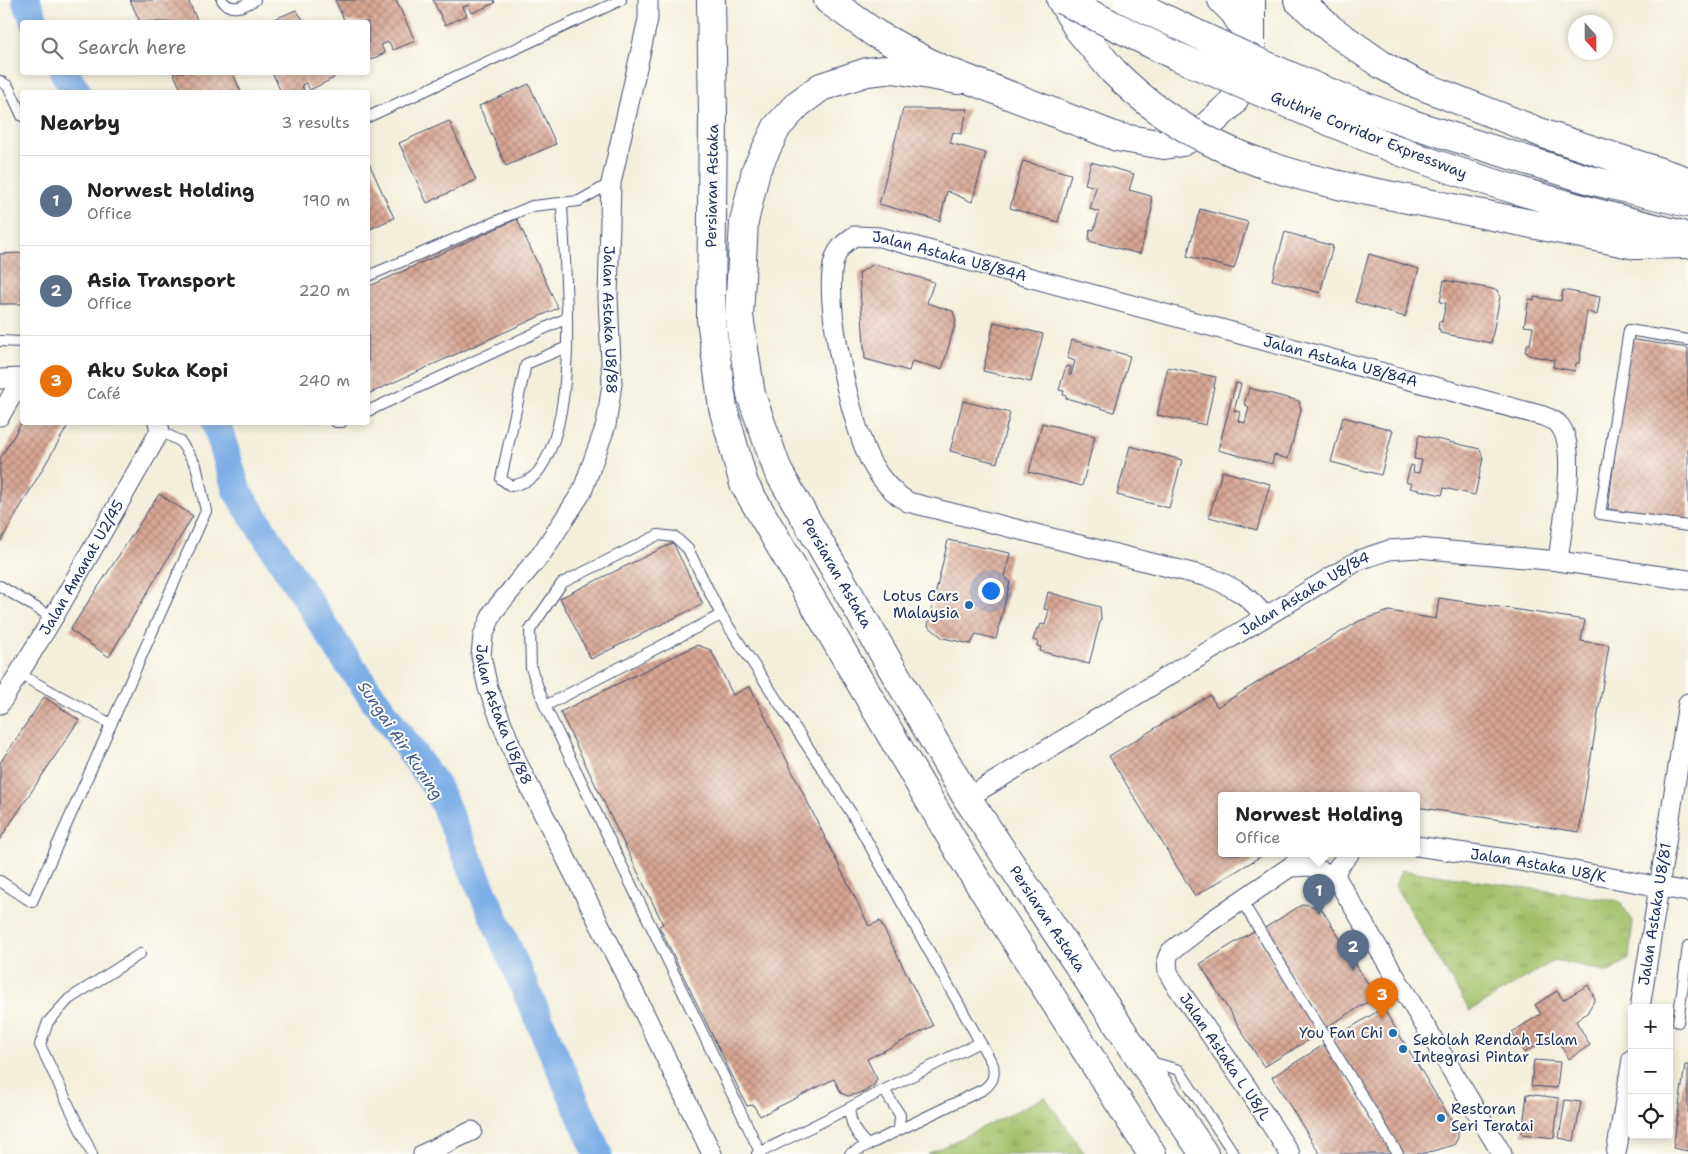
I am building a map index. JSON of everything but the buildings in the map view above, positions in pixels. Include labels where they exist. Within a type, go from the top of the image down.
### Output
[{"type":"main road","name":"Persiaran Astaka","points":[[710,0],[713,114],[711,319],[723,408],[744,484],[966,863],[1152,1154]]},
{"type":"main road","points":[[828,0],[876,34],[940,68],[972,82],[1117,137],[1164,145],[1182,142],[1201,132],[1232,103],[1245,78],[1251,51],[1251,0]]},
{"type":"main road","points":[[1061,0],[1078,29],[1113,72],[1156,109],[1214,145],[1302,177],[1344,186],[1636,245],[1688,244]]},
{"type":"main road","name":"Guthrie Corridor Expressway","points":[[1061,0],[1176,56],[1400,151],[1446,168],[1532,195],[1688,236]]},
{"type":"main road","name":"Guthrie Corridor Expressway","points":[[1127,0],[1352,102],[1418,126],[1590,180],[1688,203]]},
{"type":"main road","points":[[1222,0],[1234,12],[1251,39]]},
{"type":"main road","points":[[1298,0],[1332,30],[1382,65],[1415,83],[1547,135],[1688,181]]},
{"type":"main road","name":"Persiaran Astaka","points":[[972,82],[894,69],[880,69],[851,76],[821,87],[798,104],[777,126],[756,170],[744,222],[739,316],[751,395],[778,471],[967,798],[1204,1154]]},
{"type":"main road","points":[[966,863],[967,798]]},
{"type":"street","name":"Jalan Astaka U8/88","points":[[648,0],[648,19],[611,183],[608,298],[612,384],[606,425],[582,492],[542,553],[493,612],[483,636],[481,656],[488,688],[518,764],[637,998],[712,1154]]},
{"type":"street","name":"Jalan Astaka U8/84A","points":[[1264,616],[1253,601],[1240,591],[1212,578],[908,502],[896,495],[871,463],[861,438],[841,370],[831,288],[834,259],[842,245],[854,236],[880,238],[1544,416],[1559,424],[1566,438],[1570,463],[1558,561]]},
{"type":"street","points":[[0,379],[20,378]]},
{"type":"street","points":[[0,416],[20,381]]},
{"type":"street","name":"Jalan Amanat U2/45","points":[[0,704],[53,618],[159,427]]},
{"type":"street","name":"Jalan Astaka U8/84","points":[[967,798],[1359,560],[1389,550],[1418,548],[1558,561],[1688,580]]},
{"type":"street","name":"Jalan Astaka U8/81","points":[[1641,1004],[1688,703]]},
{"type":"street","name":"Jalan Astaka U8/K","points":[[1420,847],[1514,860],[1688,892]]},
{"type":"street","points":[[1240,900],[1304,857]]},
{"type":"street","points":[[1335,876],[1338,867],[1346,857]]},
{"type":"street","points":[[1292,867],[1309,866],[1335,876],[1502,1154]]},
{"type":"street","name":"Jalan Astaka L U8/L","points":[[1240,900],[1170,952],[1167,959],[1168,972],[1290,1154]]},
{"type":"street","points":[[1616,1154],[1628,1083]]},
{"type":"street","points":[[423,1154],[472,1130]]},
{"type":"lane","points":[[222,0],[230,7],[241,7],[256,0]]},
{"type":"lane","points":[[370,116],[621,0]]},
{"type":"lane","points":[[0,81],[8,86],[20,112]]},
{"type":"lane","points":[[370,275],[532,206],[562,205],[579,201],[611,183]]},
{"type":"lane","points":[[562,205],[567,318],[567,347],[562,400],[552,448],[540,470],[528,482],[511,486],[501,479],[526,364],[567,347]]},
{"type":"lane","points":[[370,409],[567,318]]},
{"type":"lane","points":[[1688,340],[1629,330],[1600,514],[1688,526]]},
{"type":"lane","points":[[0,341],[20,342]]},
{"type":"lane","points":[[0,882],[32,902],[206,511],[196,465],[180,441],[159,427]]},
{"type":"lane","points":[[850,1154],[984,1089],[991,1083],[995,1074],[993,1066],[980,1042],[852,814],[721,615],[688,549],[676,537],[658,535],[562,583],[530,630],[531,668],[544,706],[758,1153],[980,1042]]},
{"type":"lane","points":[[0,586],[53,618]]},
{"type":"lane","points":[[544,706],[721,615]]},
{"type":"lane","points":[[19,674],[111,724]]},
{"type":"lane","points":[[1240,900],[1398,1154]]},
{"type":"lane","points":[[1678,1022],[1688,946]]},
{"type":"lane","points":[[92,1154],[40,1045],[48,1022],[69,999],[140,954]]},
{"type":"lane","points":[[1140,1058],[1179,1070],[1234,1154]]},
{"type":"lane","points":[[884,1090],[900,1115],[899,1130]]},
{"type":"lane","points":[[849,1108],[851,1124],[857,1135],[868,1145]]},
{"type":"green space","points":[[1401,870],[1619,901],[1633,921],[1629,959],[1609,972],[1555,960],[1470,1011],[1395,886]]},
{"type":"green space","points":[[1045,1097],[1085,1154],[928,1154]]},
{"type":"waterway","name":"Sungai Air Kuning","points":[[26,0],[34,20]]},
{"type":"waterway","name":"Sungai Air Kuning","points":[[66,75],[76,90]]},
{"type":"waterway","name":"Sungai Air Kuning","points":[[217,425],[237,491],[342,654],[437,788],[598,1154]]},
{"type":"place","name":"Lotus Cars Malaysia","points":[[969,605]]},
{"type":"place","name":"Norwest Holding","points":[[1319,915]]},
{"type":"place","name":"Asia Transport","points":[[1353,971]]},
{"type":"place","name":"Aku Suka Kopi","points":[[1382,1019]]},
{"type":"place","name":"You Fan Chi","points":[[1393,1033]]},
{"type":"place","name":"Sekolah Rendah Islam Integrasi Pintar","points":[[1403,1049]]},
{"type":"place","name":"Restoran Seri Teratai","points":[[1441,1118]]}]
